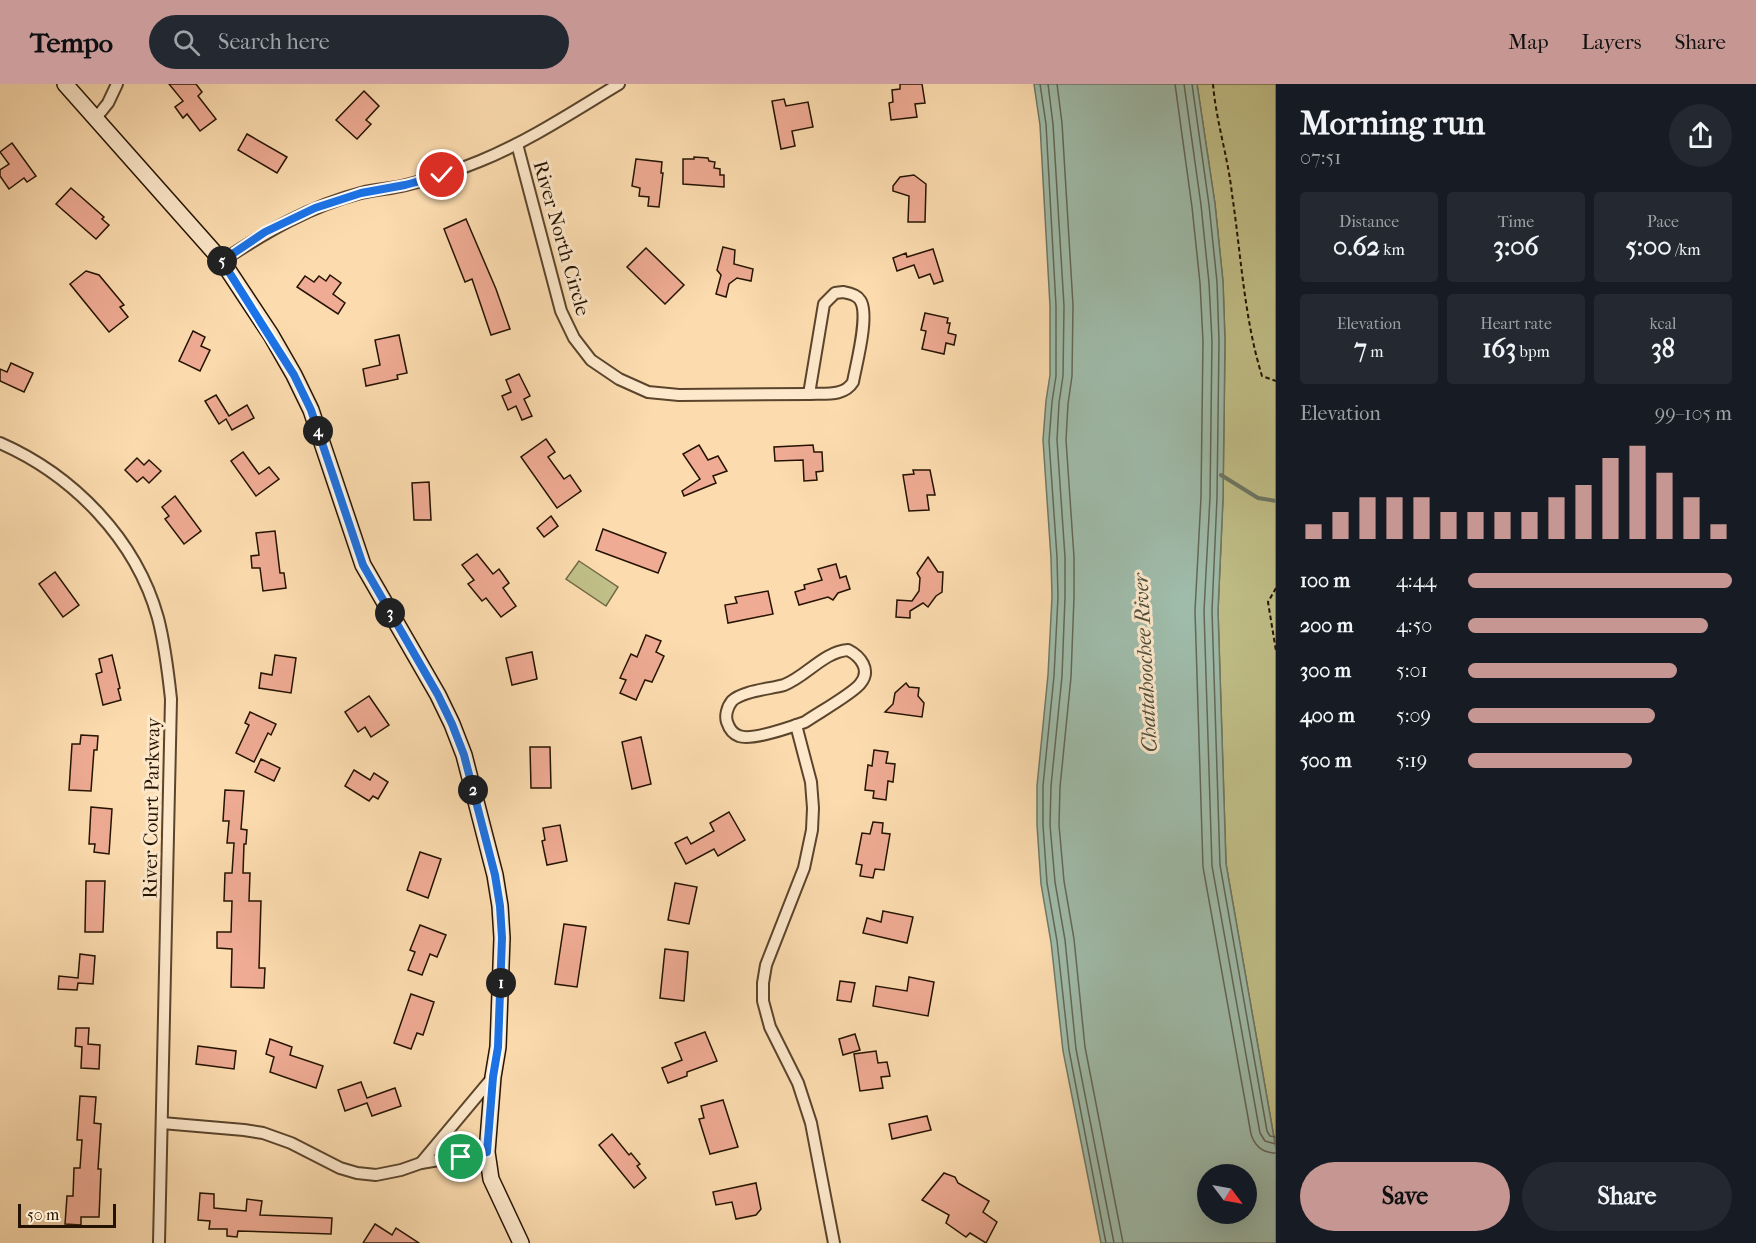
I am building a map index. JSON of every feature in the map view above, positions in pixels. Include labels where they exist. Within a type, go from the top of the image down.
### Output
[{"type":"street","points":[[65,84],[222,261],[271,335],[311,410],[363,565],[438,695],[452,724],[464,755],[495,875],[500,906],[502,938],[498,1047],[493,1077],[487,1152],[491,1179],[521,1243]]},
{"type":"street","points":[[96,118],[108,103],[117,84]]},
{"type":"street","points":[[222,261],[265,232],[315,208],[361,193],[442,175],[480,161],[517,144],[619,84]]},
{"type":"street","name":"River North Circle","points":[[517,144],[561,311],[574,338],[591,360],[619,379],[648,392],[679,395],[809,394],[842,392],[849,389],[853,382],[864,312],[860,300],[851,293],[835,293],[824,304],[809,394]]},
{"type":"street","name":"River Court Parkway","points":[[0,443],[47,468],[77,491],[105,520],[125,548],[144,583],[157,616],[165,648],[171,699],[159,1243]]},
{"type":"street","points":[[848,650],[858,655],[864,663],[865,671],[860,685],[805,722],[796,725],[751,737],[739,736],[730,730],[726,720],[726,710],[739,697],[786,684],[837,651],[848,650]]},
{"type":"street","points":[[796,725],[811,782],[812,830],[804,868],[766,965],[763,983],[764,1001],[770,1027],[798,1083],[811,1123],[834,1243]]},
{"type":"street","points":[[421,1163],[493,1077]]},
{"type":"street","points":[[162,1123],[263,1133],[291,1143],[340,1168],[376,1175],[421,1163],[487,1152]]},
{"type":"path","points":[[1213,84],[1232,191],[1240,263],[1255,353],[1262,376],[1276,381]]},
{"type":"path","points":[[1276,588],[1268,602],[1276,651]]},
{"type":"shaded area","points":[[1197,84],[1276,84],[1276,1149],[1226,864],[1218,611],[1223,498],[1225,341],[1223,282],[1215,204]]},
{"type":"shaded area","points":[[579,561],[618,587],[606,606],[566,579]]},
{"type":"water","name":"Chattahoochee River","points":[[1034,84],[1197,84],[1215,204],[1223,282],[1225,341],[1223,498],[1218,611],[1226,864],[1276,1149],[1276,1243],[1101,1243],[1063,1051],[1051,942],[1041,884],[1037,825],[1037,786],[1048,675],[1052,597],[1043,440],[1050,375],[1050,306],[1040,125]]},
{"type":"building","points":[[169,84],[196,84],[202,92],[198,96],[216,119],[200,131],[187,114],[183,118],[175,107],[183,101]]},
{"type":"building","points":[[900,84],[922,84],[925,103],[915,104],[917,117],[891,120],[889,103],[893,102],[892,90],[900,89]]},
{"type":"building","points":[[364,91],[379,106],[366,120],[371,124],[357,139],[336,120]]},
{"type":"building","points":[[784,99],[786,106],[808,102],[813,127],[792,131],[795,146],[781,149],[772,101]]},
{"type":"building","points":[[247,134],[287,157],[277,173],[238,150]]},
{"type":"building","points":[[12,143],[36,176],[27,182],[24,178],[9,189],[0,176],[0,170],[9,164],[0,152]]},
{"type":"building","points":[[694,157],[708,158],[709,161],[715,162],[714,168],[720,169],[720,175],[724,175],[724,187],[683,184],[683,159],[694,159]]},
{"type":"building","points":[[636,159],[662,162],[659,207],[648,206],[649,197],[639,196],[640,188],[632,186]]},
{"type":"building","points":[[914,175],[926,184],[925,222],[908,222],[909,196],[893,191],[893,186],[900,177]]},
{"type":"building","points":[[71,188],[104,217],[102,219],[109,225],[96,239],[56,204]]},
{"type":"building","points":[[466,219],[496,289],[510,329],[491,335],[472,279],[465,282],[444,229]]},
{"type":"building","points":[[723,247],[735,250],[734,264],[753,269],[751,281],[737,278],[729,284],[726,297],[716,294],[721,275],[717,270]]},
{"type":"building","points":[[646,248],[684,285],[665,304],[627,267]]},
{"type":"building","points":[[933,249],[943,281],[934,284],[930,274],[919,278],[914,265],[897,271],[893,258],[906,253],[907,257]]},
{"type":"building","points":[[86,271],[99,275],[124,305],[120,307],[128,317],[109,332],[70,284]]},
{"type":"building","points":[[330,275],[341,283],[333,294],[345,303],[338,314],[297,287],[305,276],[314,282],[319,276],[326,281]]},
{"type":"building","points":[[925,313],[948,318],[947,323],[950,323],[948,333],[956,335],[954,345],[946,343],[944,354],[922,349],[926,331],[921,330]]},
{"type":"building","points":[[193,331],[205,337],[201,346],[210,350],[200,371],[179,361]]},
{"type":"building","points":[[399,335],[407,373],[397,375],[398,379],[366,386],[363,369],[380,365],[375,340]]},
{"type":"building","points":[[11,363],[33,373],[24,392],[0,381],[0,369],[7,372]]},
{"type":"building","points":[[519,374],[530,396],[524,399],[532,416],[522,420],[516,406],[508,410],[502,396],[511,392],[506,380]]},
{"type":"building","points":[[216,395],[229,416],[247,405],[254,418],[232,430],[226,419],[219,424],[205,401]]},
{"type":"building","points":[[546,439],[555,452],[548,457],[564,479],[570,475],[581,491],[557,508],[521,457]]},
{"type":"building","points":[[699,445],[708,460],[718,456],[727,471],[713,476],[716,483],[684,496],[682,491],[700,479],[683,454]]},
{"type":"building","points":[[813,445],[814,452],[822,452],[823,471],[816,472],[817,480],[804,481],[803,460],[775,461],[774,447]]},
{"type":"building","points":[[243,452],[259,474],[269,467],[279,479],[256,496],[231,461]]},
{"type":"building","points":[[137,458],[144,465],[149,460],[161,471],[149,483],[143,477],[137,482],[125,470]]},
{"type":"building","points":[[913,470],[930,470],[935,495],[927,495],[929,510],[909,511],[903,475],[914,474]]},
{"type":"building","points":[[429,482],[431,520],[414,520],[412,483]]},
{"type":"building","points":[[175,496],[201,531],[184,544],[165,519],[169,516],[162,507]]},
{"type":"building","points":[[551,516],[558,526],[544,537],[537,528]]},
{"type":"building","points":[[603,529],[666,553],[658,573],[596,550]]},
{"type":"building","points":[[275,531],[280,573],[284,573],[286,588],[263,591],[260,568],[252,568],[251,556],[259,555],[256,533]]},
{"type":"building","points":[[477,554],[493,574],[499,569],[509,583],[503,588],[516,606],[501,617],[486,598],[482,601],[468,584],[474,580],[462,565]]},
{"type":"building","points":[[928,557],[938,572],[943,572],[942,592],[928,607],[923,603],[910,611],[910,618],[896,617],[897,600],[912,601],[919,591],[920,578],[917,573]]},
{"type":"building","points":[[836,564],[840,578],[846,576],[850,589],[838,593],[833,600],[828,597],[799,605],[795,592],[805,589],[804,585],[822,580],[818,569]]},
{"type":"building","points":[[55,572],[79,605],[63,617],[39,584]]},
{"type":"building","points":[[768,591],[773,614],[728,623],[725,605],[737,603],[735,597]]},
{"type":"building","points":[[646,635],[661,641],[656,652],[664,656],[652,682],[645,680],[636,700],[620,693],[626,680],[620,678],[631,654],[637,657]]},
{"type":"building","points":[[532,652],[537,679],[512,685],[506,658]]},
{"type":"building","points":[[112,655],[121,700],[103,705],[96,674],[102,672],[99,659]]},
{"type":"building","points":[[275,655],[296,658],[291,693],[259,688],[261,673],[272,675]]},
{"type":"building","points":[[906,683],[909,687],[919,688],[918,696],[924,703],[922,717],[885,712],[893,704],[895,693]]},
{"type":"building","points":[[369,696],[389,725],[371,737],[365,727],[358,732],[345,712]]},
{"type":"building","points":[[250,712],[276,724],[271,735],[268,733],[254,762],[236,753],[249,725],[245,723]]},
{"type":"building","points":[[81,735],[98,736],[97,750],[94,750],[91,791],[69,790],[72,744],[80,744]]},
{"type":"building","points":[[641,737],[651,784],[632,789],[622,742]]},
{"type":"building","points":[[530,747],[550,747],[551,788],[531,788]]},
{"type":"building","points":[[874,750],[888,752],[886,763],[895,764],[893,782],[888,781],[886,800],[873,798],[874,791],[865,790],[868,765],[872,766]]},
{"type":"building","points":[[261,759],[280,768],[274,781],[255,772]]},
{"type":"building","points":[[354,770],[370,780],[374,773],[388,782],[378,799],[373,796],[369,801],[345,786]]},
{"type":"building","points":[[225,790],[244,791],[241,829],[247,830],[243,873],[250,873],[249,901],[261,901],[259,968],[265,968],[264,988],[231,987],[232,949],[217,948],[217,932],[231,932],[232,901],[224,901],[225,873],[232,873],[234,843],[227,843],[229,821],[223,821]]},
{"type":"building","points":[[91,807],[112,809],[109,854],[94,852],[95,844],[89,844]]},
{"type":"building","points":[[729,812],[745,840],[718,856],[714,849],[686,864],[675,843],[687,837],[691,844],[714,831],[710,823]]},
{"type":"building","points":[[873,822],[883,823],[882,833],[890,834],[884,870],[875,869],[873,878],[860,876],[862,865],[856,864],[862,833],[870,834]]},
{"type":"building","points":[[560,825],[567,861],[547,865],[542,841],[545,840],[543,828]]},
{"type":"building","points":[[420,852],[441,859],[428,898],[407,890]]},
{"type":"building","points":[[86,881],[105,881],[103,932],[85,932]]},
{"type":"building","points":[[675,883],[697,887],[689,924],[668,920]]},
{"type":"building","points":[[883,911],[913,917],[907,943],[863,933],[867,918],[881,922]]},
{"type":"building","points":[[564,924],[586,927],[577,987],[555,984]]},
{"type":"building","points":[[420,925],[446,935],[437,957],[430,954],[422,975],[408,970],[415,952],[410,950]]},
{"type":"building","points":[[665,949],[688,952],[684,1001],[660,998]]},
{"type":"building","points":[[80,954],[95,956],[93,984],[78,983],[77,990],[58,989],[59,976],[78,978]]},
{"type":"building","points":[[909,977],[934,982],[928,1016],[873,1006],[876,986],[907,991]]},
{"type":"building","points":[[840,981],[855,983],[851,1002],[837,1000]]},
{"type":"building","points":[[411,994],[434,1002],[423,1035],[417,1033],[411,1049],[394,1043]]},
{"type":"building","points":[[76,1028],[89,1028],[88,1044],[100,1045],[99,1069],[81,1068],[82,1047],[75,1046]]},
{"type":"building","points":[[705,1032],[717,1061],[687,1072],[687,1076],[668,1083],[662,1068],[682,1060],[675,1043]]},
{"type":"building","points":[[855,1034],[860,1050],[843,1055],[839,1039]]},
{"type":"building","points":[[270,1039],[292,1047],[290,1055],[323,1066],[316,1088],[270,1072],[274,1057],[266,1054]]},
{"type":"building","points":[[198,1046],[236,1051],[234,1069],[196,1064]]},
{"type":"building","points":[[876,1051],[878,1063],[887,1062],[890,1076],[881,1077],[883,1088],[860,1091],[854,1054]]},
{"type":"building","points":[[361,1082],[367,1098],[395,1088],[401,1106],[372,1116],[367,1103],[345,1111],[338,1090]]},
{"type":"building","points":[[80,1096],[96,1097],[94,1123],[101,1124],[98,1169],[101,1169],[99,1217],[81,1217],[81,1225],[65,1224],[67,1196],[73,1196],[74,1168],[80,1168],[82,1140],[77,1140]]},
{"type":"building","points":[[723,1100],[738,1147],[710,1154],[699,1119],[704,1118],[701,1106]]},
{"type":"building","points":[[927,1116],[931,1130],[892,1139],[889,1124]]},
{"type":"building","points":[[612,1134],[629,1155],[631,1153],[640,1164],[637,1166],[646,1178],[634,1188],[599,1145]]},
{"type":"building","points":[[944,1173],[955,1177],[958,1183],[989,1201],[983,1212],[997,1222],[986,1243],[970,1233],[966,1237],[946,1223],[949,1215],[922,1200]]},
{"type":"building","points":[[756,1183],[761,1209],[756,1215],[736,1219],[732,1202],[716,1205],[713,1192]]},
{"type":"building","points":[[200,1193],[214,1194],[214,1208],[246,1211],[247,1199],[262,1201],[260,1215],[332,1218],[331,1234],[238,1231],[237,1237],[227,1236],[227,1229],[209,1229],[210,1221],[198,1220]]},
{"type":"building","points":[[375,1224],[392,1235],[396,1228],[419,1243],[363,1243]]},
{"type":"waterway","points":[[1221,475],[1258,498],[1276,501]]},
{"type":"route","points":[[442,175],[361,193],[315,208],[265,232],[222,261],[271,335],[294,375],[311,410],[363,565],[438,695],[464,755],[495,875],[502,938],[498,1047],[493,1077],[487,1152],[461,1157]]}]
